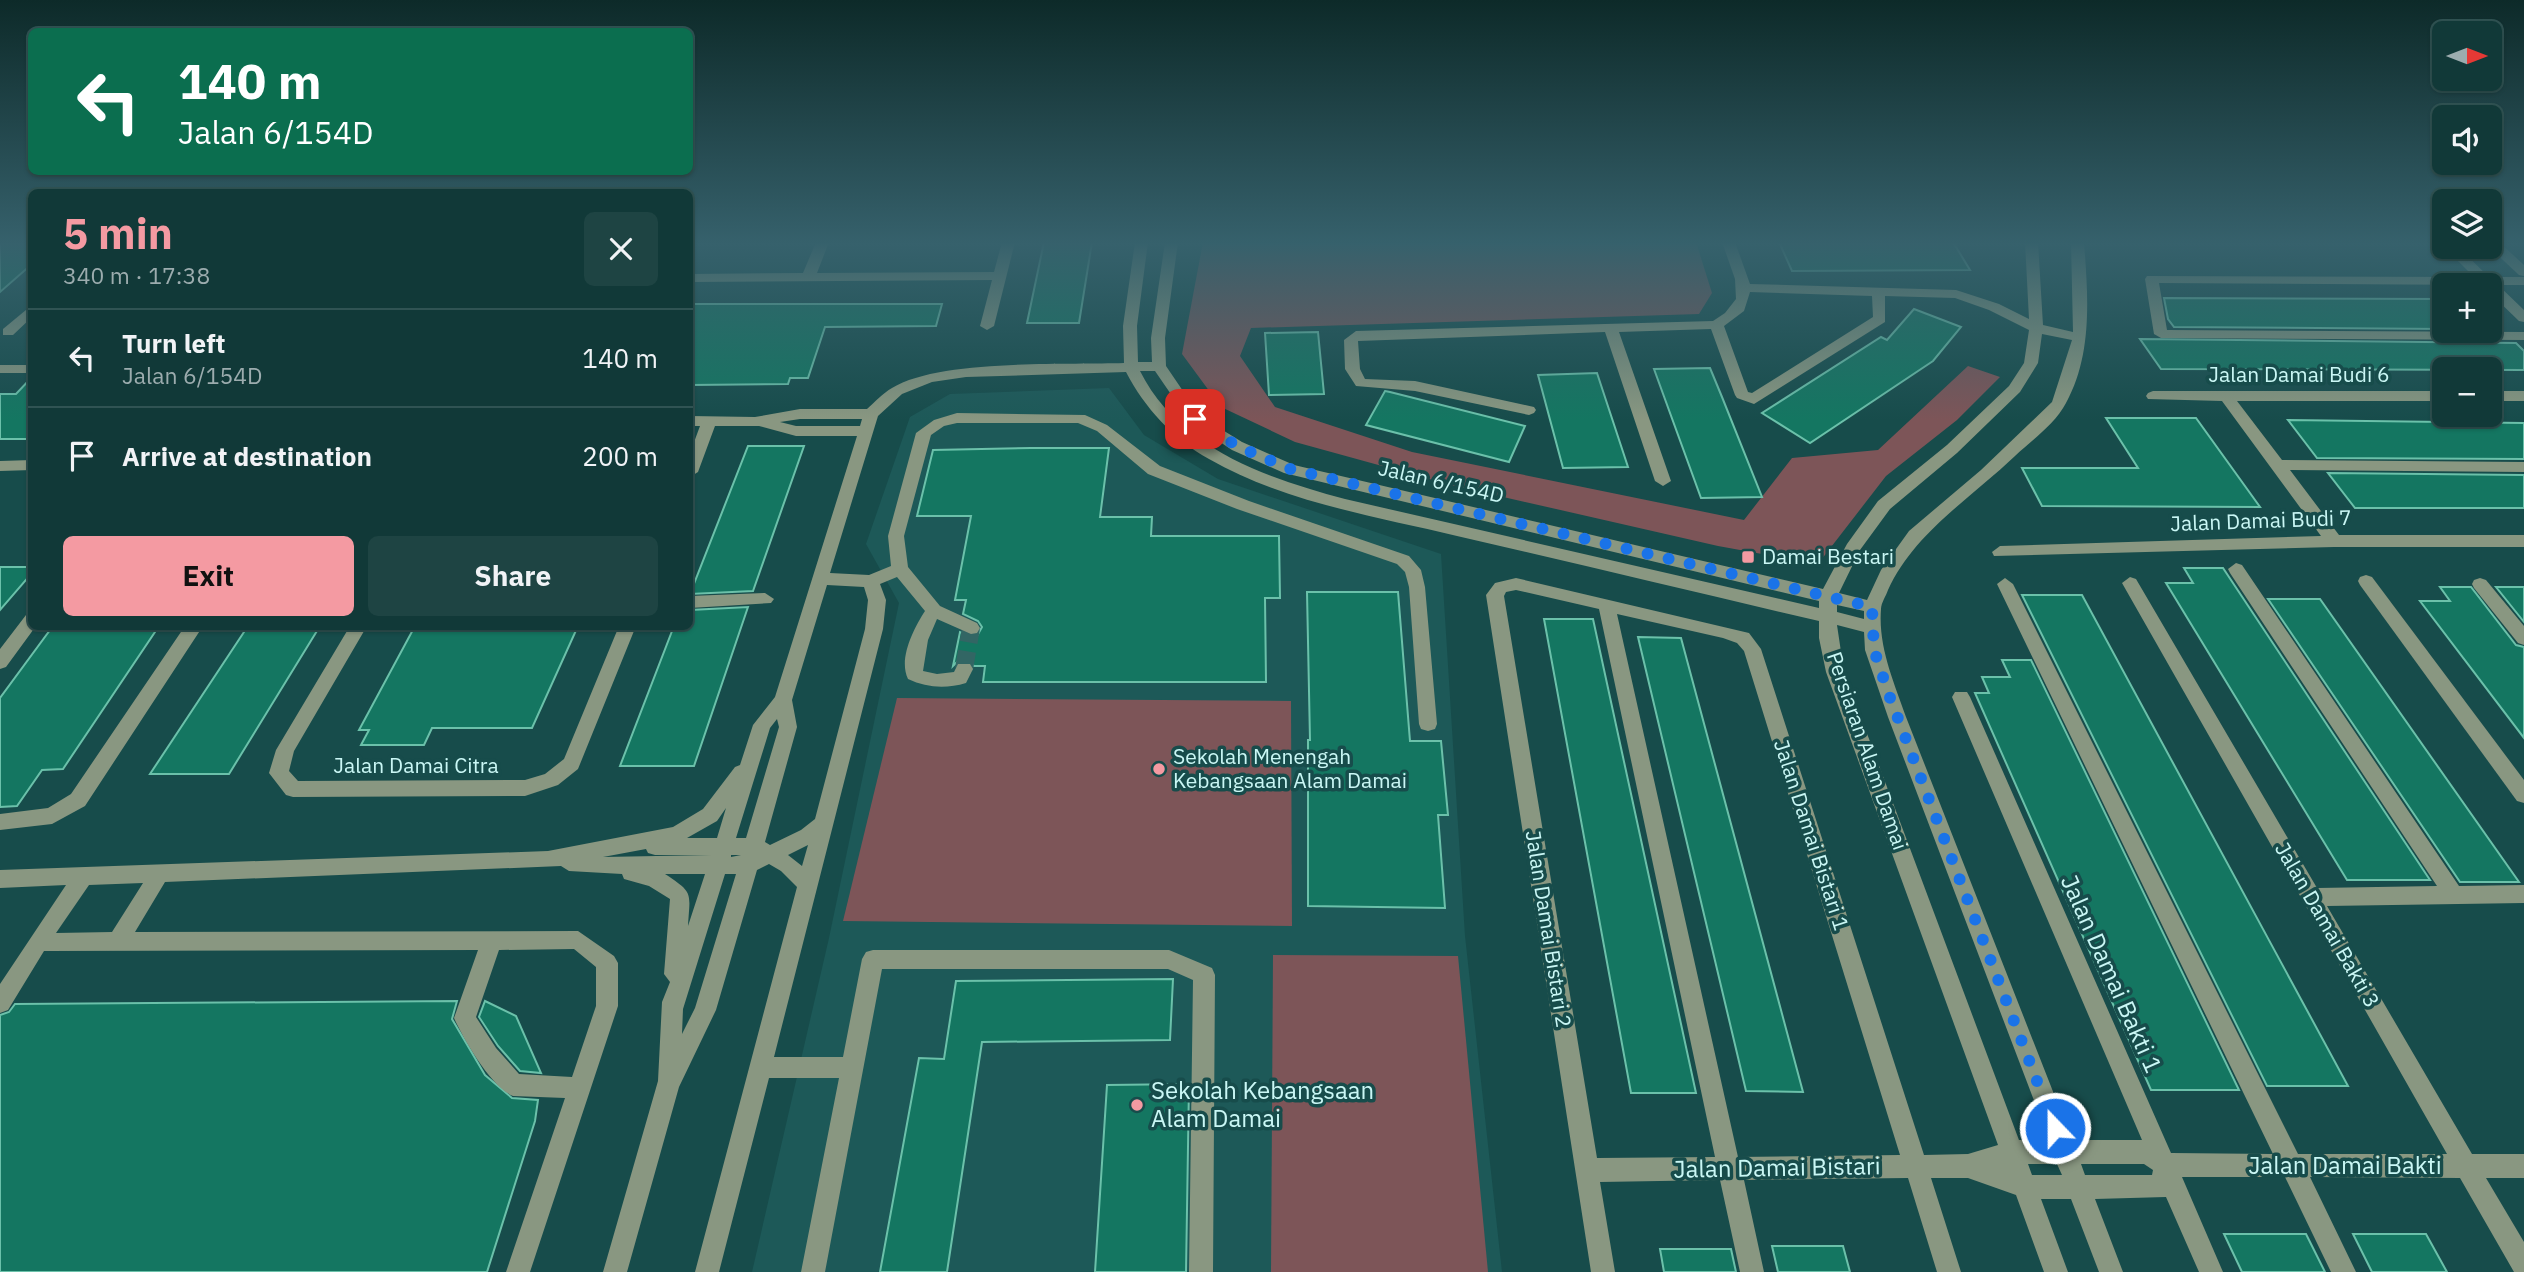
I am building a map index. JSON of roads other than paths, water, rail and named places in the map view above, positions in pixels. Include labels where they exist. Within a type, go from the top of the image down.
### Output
[{"type":"street","points":[[987,326],[993,301]]},
{"type":"street","points":[[1131,368],[1130,330],[1134,301]]},
{"type":"street","points":[[672,1011],[762,725],[783,700],[871,414],[897,391],[929,378],[966,373],[1159,366],[1158,338],[1163,301]]},
{"type":"street","points":[[1529,410],[1415,386],[1361,383],[1356,380],[1352,369],[1351,340],[1356,335],[1716,325],[1736,314],[1742,301]]},
{"type":"street","points":[[1716,325],[1742,395],[1754,399],[1880,318],[1879,301]]},
{"type":"street","points":[[1954,301],[1968,310],[1990,316],[2012,317],[2036,328],[2080,338]]},
{"type":"street","name":"Persiaran Alam Damai","points":[[2035,301],[2036,328],[2031,363],[2015,389],[1952,449],[1884,505],[1853,548],[1830,590],[1822,621],[1835,672],[2056,1272]]},
{"type":"street","points":[[1872,617],[1887,574],[1915,535],[1987,474],[2059,404],[2080,338],[2079,301]]},
{"type":"street","points":[[2155,301],[2161,334],[2432,335]]},
{"type":"street","points":[[2507,301],[2524,318]]},
{"type":"street","points":[[8,332],[28,313]]},
{"type":"street","points":[[1611,329],[1663,481]]},
{"type":"street","points":[[1098,369],[1120,351],[1130,330]]},
{"type":"street","points":[[2502,336],[2524,336]]},
{"type":"street","name":"Jalan 6/154D","points":[[1159,366],[1195,419],[1237,446],[1290,469],[1803,591],[1830,590],[1872,617]]},
{"type":"street","name":"Jalan 6/154D","points":[[1131,368],[1174,428],[1219,459],[1279,486],[1822,621],[1872,617]]},
{"type":"street","points":[[0,369],[28,369]]},
{"type":"street","points":[[1098,369],[1143,387]]},
{"type":"street","name":"Jalan Damai Budi 6","points":[[2153,396],[2432,396]]},
{"type":"street","points":[[2502,396],[2524,396]]},
{"type":"street","points":[[2227,397],[2333,541]]},
{"type":"street","points":[[693,421],[755,422],[800,414],[871,414]]},
{"type":"street","points":[[971,628],[934,610],[900,569],[896,536],[924,433],[939,423],[957,418],[1080,418],[1102,428],[1154,470],[1243,505],[1403,560],[1413,570],[1418,587],[1428,724]]},
{"type":"street","points":[[755,422],[796,431],[866,431]]},
{"type":"street","points":[[693,464],[709,423]]},
{"type":"street","points":[[2277,465],[2524,467]]},
{"type":"street","points":[[0,466],[28,466]]},
{"type":"street","name":"Jalan Damai Budi 7","points":[[2000,552],[2333,541],[2524,541]]},
{"type":"street","points":[[820,579],[872,581],[900,569]]},
{"type":"street","points":[[2236,569],[2454,895]]},
{"type":"street","points":[[707,1272],[874,629],[877,600],[872,581]]},
{"type":"street","points":[[2366,581],[2521,787]]},
{"type":"street","name":"Jalan Damai Bakti 3","points":[[2130,583],[2524,1266]]},
{"type":"street","name":"Jalan Damai Bistari 1","points":[[1501,587],[1516,584],[1724,632],[1743,638],[1752,649],[1949,1272]]},
{"type":"street","points":[[2005,584],[2344,1272]]},
{"type":"street","points":[[2480,584],[2524,638]]},
{"type":"street","name":"Jalan Damai Bistari 2","points":[[1501,587],[1495,595],[1603,1272]]},
{"type":"street","points":[[693,602],[765,599]]},
{"type":"street","points":[[1606,604],[1752,1272]]},
{"type":"street","points":[[934,610],[924,625],[915,649],[914,674],[938,682],[960,678],[964,669]]},
{"type":"street","name":"Persiaran Alam Damai","points":[[1872,617],[1874,650],[1897,717],[2111,1272]]},
{"type":"street","points":[[0,662],[28,624]]},
{"type":"street","points":[[0,822],[52,816],[78,800],[192,630]]},
{"type":"street","name":"Jalan Damai Citra","points":[[357,630],[285,750],[279,773],[293,789],[525,788],[551,780],[571,764],[626,630]]},
{"type":"street","name":"Jalan Damai Bakti 1","points":[[1961,697],[2211,1272]]},
{"type":"street","points":[[615,1272],[668,1085],[705,1010],[757,855],[788,727],[783,700]]},
{"type":"street","points":[[609,857],[677,834],[710,815],[750,761]]},
{"type":"street","points":[[0,879],[609,857],[757,855],[808,836],[823,824]]},
{"type":"street","points":[[757,855],[788,865],[807,884]]},
{"type":"street","points":[[609,857],[654,878],[680,895],[668,1085]]},
{"type":"street","points":[[118,942],[159,874]]},
{"type":"street","points":[[0,1003],[84,876]]},
{"type":"street","points":[[2311,897],[2524,894]]},
{"type":"street","points":[[492,940],[465,1018],[488,1055],[513,1085],[580,1088]]},
{"type":"street","points":[[38,942],[578,940],[607,963],[607,1006],[518,1272]]},
{"type":"street","points":[[813,1272],[873,959],[1169,960],[1204,975],[1201,1272]]},
{"type":"street","points":[[760,1067],[852,1068]]},
{"type":"street","name":"Jalan Damai Bistari","points":[[1586,1170],[1968,1166],[2012,1152],[2064,1152]]},
{"type":"street","name":"Jalan Damai Bakti","points":[[2064,1152],[2147,1152],[2166,1165],[2524,1166]]},
{"type":"street","points":[[2025,1187],[2161,1187],[2166,1165]]},
{"type":"street","name":"Jalan Damai Bistari","points":[[1968,1166],[2025,1187]]},
{"type":"tunnel","points":[[964,669],[971,628]]},
{"type":"place","name":"Damai Bestari","points":[[1748,557]]},
{"type":"place","name":"Sekolah Menengah Kebangsaan Alam Damai","points":[[1159,769]]},
{"type":"place","name":"Sekolah Kebangsaan Alam Damai","points":[[1137,1105]]}]
